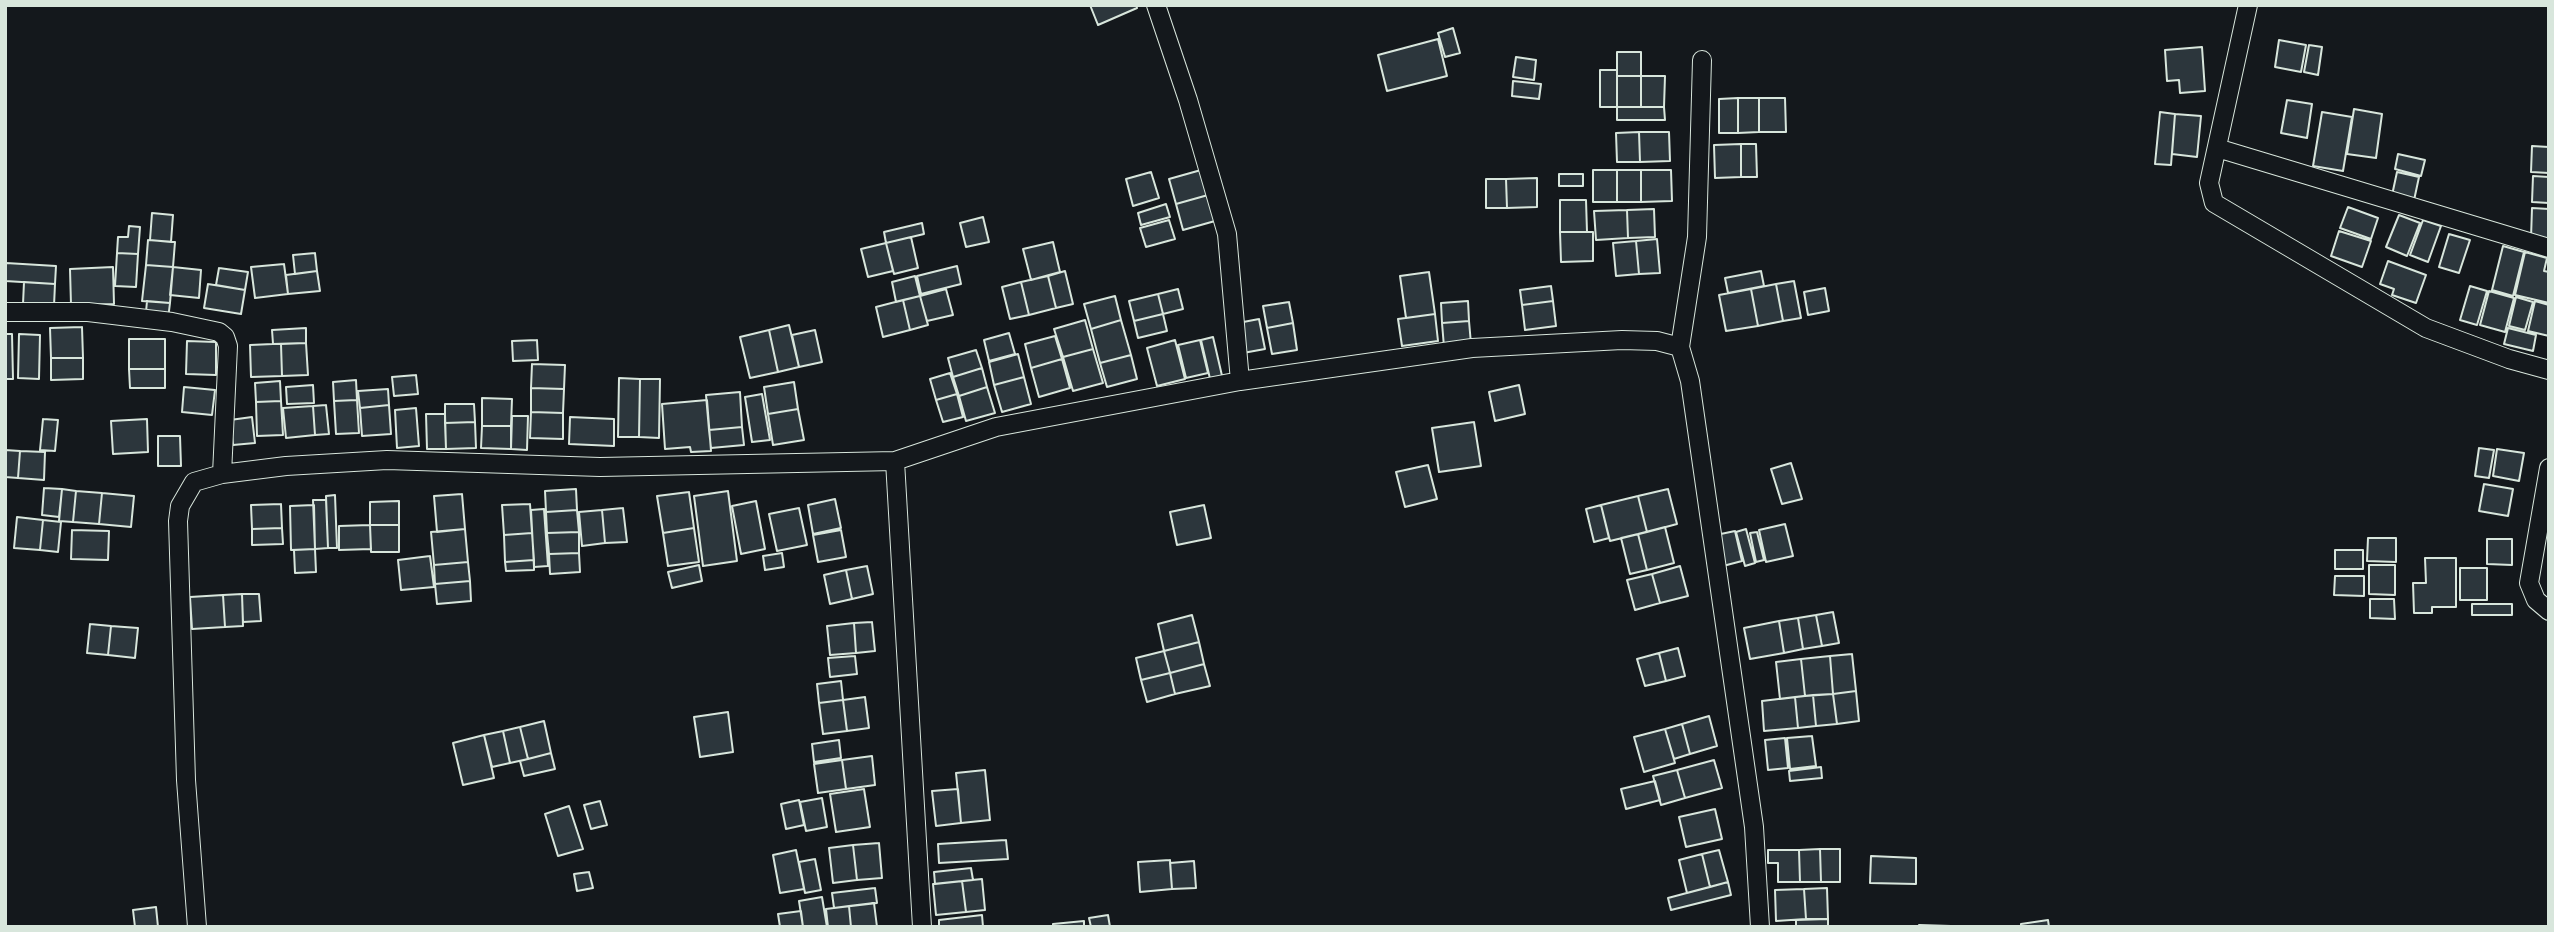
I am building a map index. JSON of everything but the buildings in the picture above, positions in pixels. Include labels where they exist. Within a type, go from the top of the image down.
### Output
[{"type":"street","points":[[1156,5],[1188,100],[1227,234],[1240,381]]},
{"type":"street","points":[[2248,5],[2209,183],[2214,203],[2426,328],[2509,359],[2549,370]]},
{"type":"street","points":[[1702,60],[1697,237],[1681,347],[1690,381],[1754,827],[1760,927]]},
{"type":"street","points":[[2217,148],[2549,248]]},
{"type":"street","points":[[5,312],[89,312],[172,321],[219,332],[225,337],[228,346],[222,474]]},
{"type":"street","points":[[197,927],[186,780],[178,521],[180,506],[194,482],[222,474],[286,466],[387,460],[600,467],[895,461],[996,427],[1240,381],[1472,348],[1622,340],[1657,341],[1681,347]]},
{"type":"street","points":[[895,461],[922,927]]},
{"type":"street","points":[[2549,468],[2544,524],[2529,583],[2536,600],[2549,611]]}]
